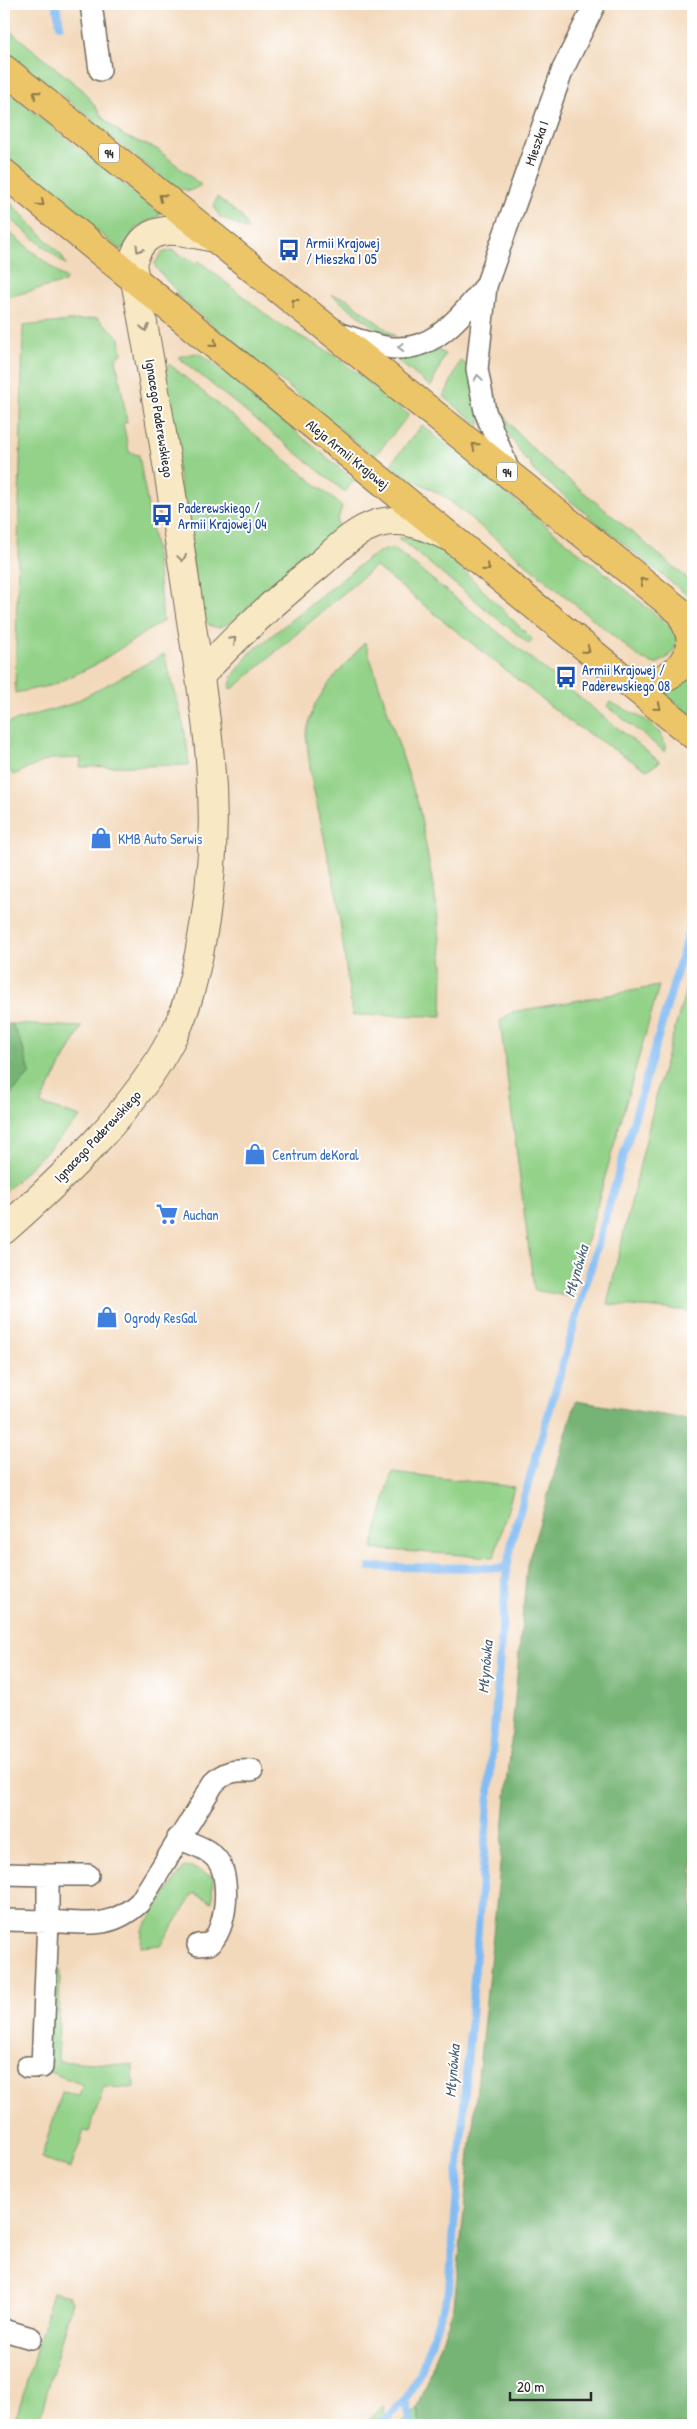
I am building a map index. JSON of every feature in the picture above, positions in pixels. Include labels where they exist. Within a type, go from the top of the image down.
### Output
[{"type":"main road","name":"94","points":[[4,68],[687,617]]},
{"type":"main road","name":"Aleja Armii Krajowej","points":[[4,173],[693,735]]},
{"type":"main road","points":[[624,678],[651,682],[666,678],[680,666],[688,654],[691,645],[687,617]]},
{"type":"street","points":[[91,4],[100,70]]},
{"type":"street","name":"Mieszka I","points":[[510,474],[485,411],[477,369],[486,286],[563,69],[595,4]]},
{"type":"street","name":"Ignacego Paderewskiego","points":[[4,1230],[69,1168],[143,1086],[173,1037],[190,989],[205,918],[212,836],[210,762],[200,676],[155,384],[132,264],[135,252],[144,240],[158,231],[177,230],[214,238]]},
{"type":"street","name":"Mieszka I","points":[[332,332],[387,347],[419,346],[432,340],[454,324],[486,286]]},
{"type":"street","points":[[200,676],[259,614],[354,535],[375,524],[402,521],[418,523],[449,537]]},
{"type":"street","points":[[4,1920],[97,1923],[113,1920],[127,1914],[140,1902],[151,1886],[178,1838],[214,1782],[222,1775],[234,1770],[252,1771]]},
{"type":"street","points":[[178,1838],[209,1852],[218,1861],[223,1870],[223,1920],[220,1932],[209,1944],[198,1945]]},
{"type":"street","points":[[4,1874],[88,1875]]},
{"type":"street","points":[[27,2067],[42,2067],[48,1875]]},
{"type":"street","points":[[4,2330],[31,2338]]},
{"type":"green space","points":[[4,26],[84,91],[105,120],[124,136],[157,149],[201,185],[190,191],[174,187],[91,121],[92,119],[4,50]]},
{"type":"green space","points":[[4,88],[160,215],[136,228],[123,249],[119,249],[4,154]]},
{"type":"green space","points":[[4,196],[62,256],[66,265],[4,214]]},
{"type":"green space","points":[[217,197],[242,217],[249,231],[219,216],[214,206]]},
{"type":"green space","points":[[4,228],[66,279],[65,282],[4,298]]},
{"type":"green space","points":[[171,250],[198,264],[199,261],[274,321],[337,357],[409,415],[374,457],[176,295],[177,292],[156,268],[155,263],[162,253]]},
{"type":"green space","points":[[332,295],[346,298],[396,337],[380,332]]},
{"type":"green space","points":[[98,318],[120,338],[122,354],[116,358],[127,422],[123,423],[129,452],[139,455],[156,553],[163,621],[93,666],[53,685],[15,693],[23,326]]},
{"type":"green space","points":[[435,348],[445,354],[431,387],[398,361],[399,358]]},
{"type":"green space","points":[[196,353],[207,358],[354,480],[345,492],[178,357]]},
{"type":"green space","points":[[460,361],[470,366],[481,424],[479,425],[444,397]]},
{"type":"green space","points":[[169,364],[342,506],[337,522],[340,526],[236,618],[226,625],[217,627],[209,625],[201,616],[163,376]]},
{"type":"green space","points":[[496,404],[515,430],[539,455],[693,583],[693,600],[536,473],[530,466],[531,463],[528,460],[526,461],[504,427]]},
{"type":"green space","points":[[422,425],[670,626],[676,637],[676,643],[667,658],[655,664],[641,659],[445,497],[389,466]]},
{"type":"green space","points":[[398,538],[420,540],[451,557],[451,561],[455,562],[533,640],[529,644]]},
{"type":"green space","points":[[393,548],[660,762],[647,770],[573,724],[375,566],[234,688],[229,688],[233,676],[250,653],[366,560],[379,552]]},
{"type":"green space","points":[[365,642],[419,807],[436,902],[443,966],[442,1016],[352,1015],[337,897],[311,777],[306,734],[314,706],[328,684]]},
{"type":"green space","points":[[164,654],[183,723],[189,765],[80,767],[81,758],[50,759],[13,775],[4,763],[4,724],[71,704]]},
{"type":"green space","points":[[693,668],[693,717],[661,691]]},
{"type":"green space","points":[[610,702],[637,715],[654,727],[664,742],[665,752],[607,706]]},
{"type":"green space","points":[[693,965],[693,1311],[607,1304],[660,1080]]},
{"type":"green space","points":[[659,986],[571,1297],[534,1290],[500,1021],[512,1012]]},
{"type":"green space","points":[[4,1024],[12,1024],[22,1045],[30,1073],[4,1102]]},
{"type":"green space","points":[[12,1024],[82,1027],[40,1104],[81,1117],[4,1193],[4,1102],[30,1073],[22,1045]]},
{"type":"green space","points":[[576,1401],[693,1420],[693,2425],[420,2425],[418,2408],[454,2306],[498,1887],[527,1565]]},
{"type":"green space","points":[[392,1472],[514,1487],[494,1557],[372,1549]]},
{"type":"green space","points":[[184,1867],[193,1868],[213,1877],[212,1902],[194,1893],[161,1945],[141,1947],[142,1930]]},
{"type":"green space","points":[[49,1969],[60,1970],[58,2061],[133,2065],[134,2088],[104,2087],[89,2132],[84,2131],[71,2168],[41,2158],[62,2092],[79,2095],[83,2085],[47,2071]]},
{"type":"green space","points":[[53,2292],[69,2296],[72,2301],[38,2425],[14,2425]]},
{"type":"green space","points":[[383,2406],[387,2425],[364,2425]]},
{"type":"green space","points":[[418,2408],[420,2425],[401,2425]]},
{"type":"waterway","points":[[56,4],[60,25]]},
{"type":"waterway","name":"Młynówka","points":[[380,2425],[406,2399],[422,2368],[449,2290],[507,1568],[514,1532],[693,917]]},
{"type":"waterway","points":[[370,1567],[507,1568]]},
{"type":"waterway","points":[[406,2399],[411,2425]]},
{"type":"place","name":"Armii Krajowej / Mieszka I 05","points":[[289,250]]},
{"type":"place","name":"Paderewskiego / Armii Krajowej 04","points":[[162,515]]},
{"type":"place","name":"Armii Krajowej / Paderewskiego 08","points":[[566,677]]},
{"type":"place","name":"KMB Auto Serwis","points":[[101,838]]},
{"type":"place","name":"Centrum deKoral","points":[[255,1154]]},
{"type":"place","name":"Auchan","points":[[167,1214]]},
{"type":"place","name":"Ogrody ResGal","points":[[107,1317]]}]
